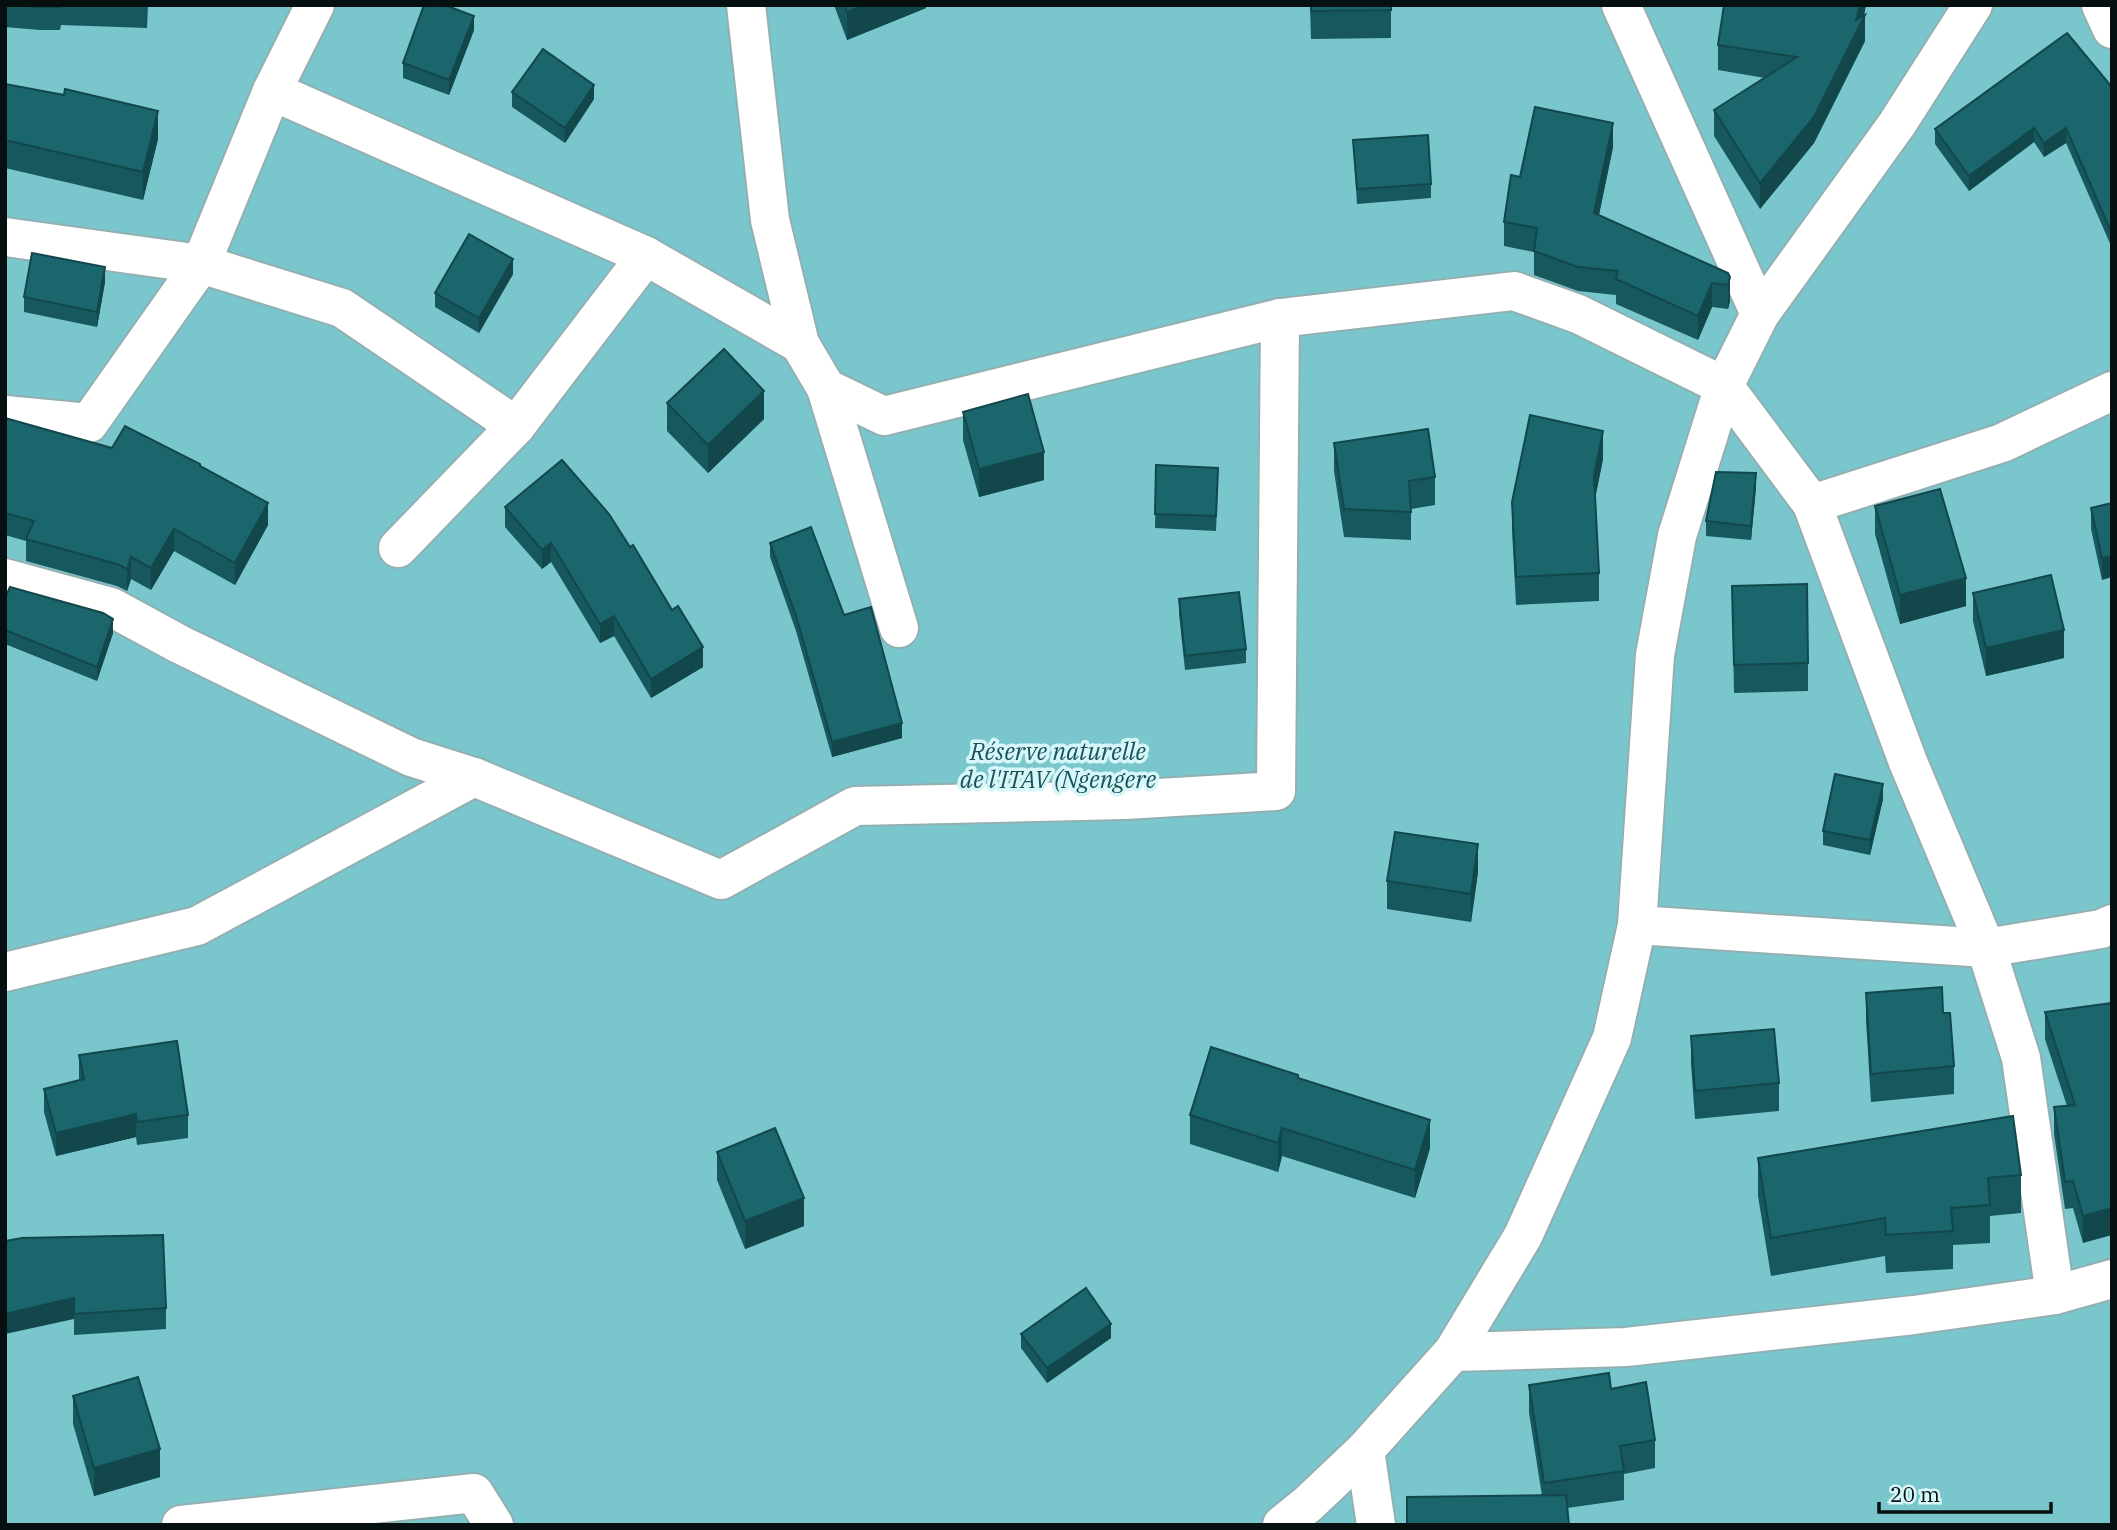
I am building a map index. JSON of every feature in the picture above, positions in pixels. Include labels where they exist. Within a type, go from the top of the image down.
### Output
[{"type":"street","points":[[5,415],[89,423],[201,264],[272,91],[315,5]]},
{"type":"street","points":[[746,5],[770,220],[800,344],[826,388],[899,628]]},
{"type":"street","points":[[1621,5],[1760,314]]},
{"type":"street","points":[[1282,1525],[1366,1450],[1454,1352],[1523,1236],[1612,1038],[1637,925],[1655,654],[1677,536],[1724,386],[1760,314],[1897,124],[1973,5]]},
{"type":"street","points":[[2101,5],[2112,29]]},
{"type":"street","points":[[272,91],[646,256],[800,344]]},
{"type":"street","points":[[5,237],[201,264],[342,308],[516,426]]},
{"type":"street","points":[[398,548],[516,426],[646,256]]},
{"type":"street","points":[[826,388],[884,416],[1280,318],[1514,290],[1578,314],[1724,386],[1812,504],[1908,762],[1986,948],[2021,1058],[2054,1295]]},
{"type":"street","points":[[5,578],[111,607],[179,644],[411,757],[474,777],[721,880],[855,806],[1125,800],[1276,791],[1280,318]]},
{"type":"street","points":[[1812,504],[2002,443],[2112,391]]},
{"type":"street","points":[[5,972],[197,926],[474,777]]},
{"type":"street","points":[[1637,925],[1986,948],[2101,929],[2112,924]]},
{"type":"street","points":[[1454,1352],[1626,1347],[1914,1315],[2054,1295],[2112,1279]]},
{"type":"street","points":[[1366,1450],[1376,1525]]},
{"type":"street","points":[[181,1525],[474,1493],[494,1525]]},
{"type":"green space","name":"Réserve naturelle de l'ITAV (Ngengere","points":[[5,5],[2112,5],[2112,1525],[5,1525]]},
{"type":"building","points":[[18,5],[61,5],[40,7]]},
{"type":"building","points":[[424,5],[445,5],[474,16],[449,80],[403,63]]},
{"type":"building","points":[[845,5],[864,5],[847,12]]},
{"type":"building","points":[[1311,5],[1391,5],[1391,10],[1311,11]]},
{"type":"building","points":[[1724,5],[1860,5],[1856,20],[1865,15],[1814,117],[1760,183],[1714,110],[1797,57],[1718,45]]},
{"type":"building","points":[[2067,33],[2112,87],[2112,234],[2066,128],[2044,143],[2034,128],[1969,176],[1935,129]]},
{"type":"building","points":[[543,49],[594,85],[565,128],[512,92]]},
{"type":"building","points":[[5,84],[64,95],[65,89],[158,111],[143,172],[5,140]]},
{"type":"building","points":[[1535,107],[1613,123],[1594,213],[1728,273],[1728,285],[1712,283],[1698,316],[1616,279],[1618,271],[1578,267],[1534,251],[1537,228],[1504,222],[1511,175],[1520,177]]},
{"type":"building","points":[[1428,135],[1431,184],[1357,189],[1353,140]]},
{"type":"building","points":[[469,234],[513,259],[479,318],[435,293]]},
{"type":"building","points":[[32,253],[105,267],[97,312],[24,297]]},
{"type":"building","points":[[724,349],[764,391],[708,445],[667,403]]},
{"type":"building","points":[[1028,394],[1044,452],[979,469],[963,412]]},
{"type":"building","points":[[1530,415],[1603,431],[1594,476],[1599,573],[1516,577],[1512,502]]},
{"type":"building","points":[[5,418],[112,448],[125,426],[268,503],[235,563],[174,529],[151,568],[131,557],[127,569],[26,539],[34,521],[5,513]]},
{"type":"building","points":[[1428,429],[1435,477],[1409,481],[1411,512],[1344,509],[1334,443]]},
{"type":"building","points":[[562,460],[609,514],[630,547],[633,545],[672,610],[678,606],[703,647],[651,679],[614,616],[600,624],[551,543],[542,550],[505,507]]},
{"type":"building","points":[[1156,465],[1218,468],[1216,516],[1155,514]]},
{"type":"building","points":[[1716,472],[1756,473],[1751,526],[1706,521]]},
{"type":"building","points":[[1940,489],[1966,578],[1900,595],[1875,506]]},
{"type":"building","points":[[2112,503],[2112,556],[2102,558],[2091,508]]},
{"type":"building","points":[[811,527],[844,615],[871,607],[902,723],[832,742],[796,616],[770,543]]},
{"type":"building","points":[[2051,575],[2064,630],[1986,648],[1973,593]]},
{"type":"building","points":[[1807,584],[1808,663],[1734,665],[1732,586]]},
{"type":"building","points":[[10,587],[103,613],[113,619],[97,667],[5,630],[5,598]]},
{"type":"building","points":[[1239,592],[1246,649],[1185,656],[1179,599]]},
{"type":"building","points":[[1835,774],[1883,784],[1870,840],[1823,831]]},
{"type":"building","points":[[1395,832],[1478,844],[1471,894],[1387,881]]},
{"type":"building","points":[[1942,987],[1943,1013],[1950,1013],[1954,1066],[1871,1074],[1866,993]]},
{"type":"building","points":[[2112,1003],[2112,1208],[2083,1216],[2073,1181],[2065,1182],[2054,1107],[2075,1105],[2045,1012]]},
{"type":"building","points":[[1774,1029],[1779,1083],[1695,1091],[1691,1036]]},
{"type":"building","points":[[177,1041],[188,1115],[137,1122],[136,1114],[56,1133],[44,1089],[84,1079],[79,1055]]},
{"type":"building","points":[[1211,1047],[1430,1120],[1415,1170],[1282,1128],[1278,1143],[1190,1115]]},
{"type":"building","points":[[2013,1116],[2021,1175],[1988,1178],[1990,1205],[1951,1208],[1953,1231],[1886,1235],[1885,1218],[1771,1238],[1758,1158]]},
{"type":"building","points":[[775,1128],[804,1198],[745,1221],[717,1152]]},
{"type":"building","points":[[163,1235],[166,1308],[74,1314],[74,1298],[5,1314],[5,1241],[22,1238]]},
{"type":"building","points":[[1086,1288],[1111,1324],[1047,1368],[1021,1334]]},
{"type":"building","points":[[1609,1373],[1611,1389],[1646,1382],[1655,1440],[1620,1446],[1624,1471],[1544,1483],[1529,1385]]},
{"type":"building","points":[[138,1377],[160,1449],[94,1468],[73,1396]]},
{"type":"building","points":[[1566,1495],[1569,1525],[1407,1525],[1407,1497]]}]
